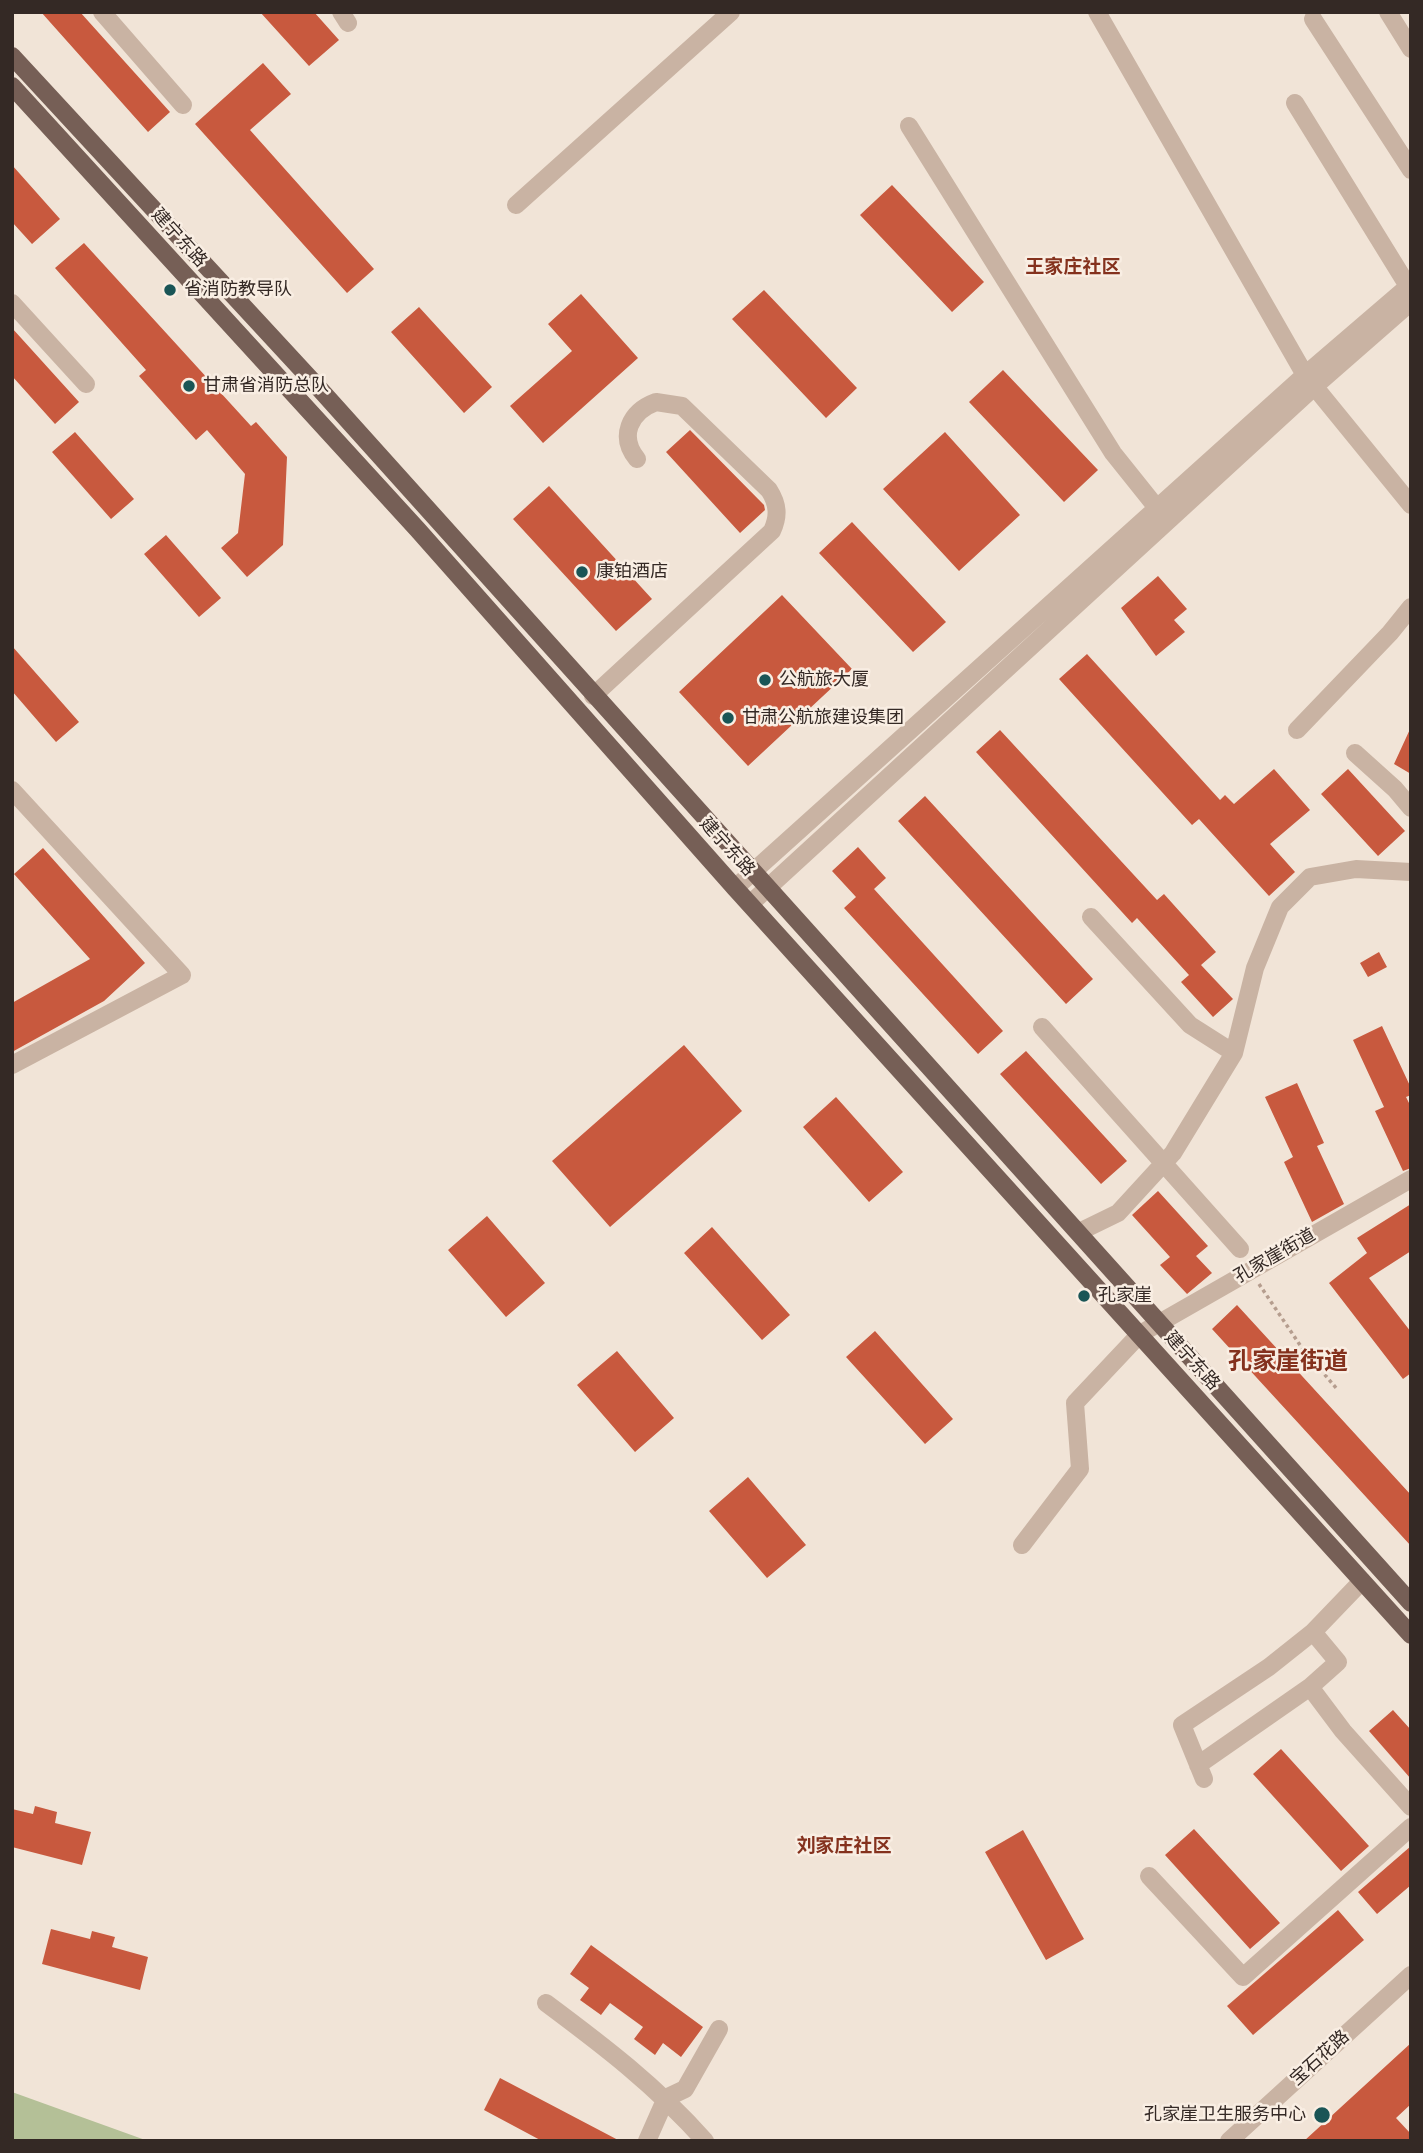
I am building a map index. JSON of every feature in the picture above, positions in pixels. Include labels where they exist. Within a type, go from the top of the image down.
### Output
[{"type":"main road","name":"建宁东路","points":[[12,56],[317,386],[751,873],[1079,1232],[1411,1603]]},
{"type":"main road","name":"建宁东路","points":[[12,86],[418,530],[735,888],[1411,1635]]},
{"type":"street","points":[[102,12],[183,105]]},
{"type":"street","points":[[516,205],[731,12]]},
{"type":"street","points":[[1097,12],[1310,380],[1411,505]]},
{"type":"street","points":[[1388,12],[1411,48]]},
{"type":"street","points":[[1313,19],[1411,170]]},
{"type":"street","points":[[750,904],[1310,380],[1410,291],[1295,103]]},
{"type":"street","points":[[909,126],[1113,453],[1157,508]]},
{"type":"street","points":[[12,303],[86,384]]},
{"type":"street","points":[[735,888],[1157,508],[1310,380]]},
{"type":"street","points":[[593,696],[772,531],[776,523],[777,505],[769,490],[682,406],[656,402],[637,414],[628,426],[627,434],[630,448],[637,459]]},
{"type":"street","points":[[1297,730],[1390,633],[1411,607]]},
{"type":"street","points":[[1354,752],[1395,789],[1411,808]]},
{"type":"street","points":[[12,790],[182,975],[12,1065]]},
{"type":"street","points":[[1079,1232],[1118,1213],[1173,1153],[1234,1053],[1255,968],[1280,906],[1310,877],[1356,869],[1411,872]]},
{"type":"street","points":[[1091,917],[1190,1025],[1234,1053]]},
{"type":"street","points":[[1042,1027],[1240,1250]]},
{"type":"street","name":"孔家崖街道","points":[[1022,1545],[1080,1469],[1075,1403],[1140,1334],[1411,1179]]},
{"type":"street","points":[[1313,1632],[1338,1662],[1201,1772],[1182,1725],[1269,1667],[1313,1632],[1362,1581]]},
{"type":"street","points":[[1310,1686],[1343,1731],[1411,1807]]},
{"type":"street","points":[[1149,1876],[1243,1977],[1411,1827]]},
{"type":"street","name":"宝石花路","points":[[1229,2141],[1411,1975]]},
{"type":"street","points":[[546,2003],[666,2098],[705,2141]]},
{"type":"street","points":[[647,2141],[666,2098],[685,2089],[719,2029]]},
{"type":"path","points":[[1250,1270],[1302,1348],[1337,1389]]},
{"type":"green space","points":[[12,2092],[148,2141],[12,2141]]},
{"type":"building","points":[[41,12],[80,12],[170,112],[148,132]]},
{"type":"building","points":[[260,12],[314,12],[339,40],[309,66]]},
{"type":"building","points":[[263,63],[291,94],[250,130],[374,269],[347,293],[195,124]]},
{"type":"building","points":[[12,165],[60,219],[32,244],[12,222]]},
{"type":"building","points":[[892,185],[984,282],[952,312],[860,215]]},
{"type":"building","points":[[84,243],[251,426],[256,422],[287,457],[283,545],[247,577],[221,548],[238,533],[245,474],[207,430],[196,440],[139,376],[146,370],[55,268]]},
{"type":"building","points":[[764,290],[857,388],[826,418],[732,319]]},
{"type":"building","points":[[581,294],[638,358],[543,443],[510,406],[572,351],[548,324]]},
{"type":"building","points":[[419,307],[492,387],[464,413],[391,332]]},
{"type":"building","points":[[12,328],[79,402],[55,424],[12,376]]},
{"type":"building","points":[[1003,370],[1098,470],[1064,502],[969,402]]},
{"type":"building","points":[[690,430],[764,505],[765,510],[740,533],[666,452]]},
{"type":"building","points":[[75,432],[134,499],[111,519],[52,452]]},
{"type":"building","points":[[945,432],[1020,515],[959,571],[883,489]]},
{"type":"building","points":[[549,486],[652,599],[616,631],[513,519]]},
{"type":"building","points":[[852,522],[946,622],[913,652],[819,553]]},
{"type":"building","points":[[166,535],[221,598],[199,617],[144,554]]},
{"type":"building","points":[[1158,576],[1187,609],[1174,620],[1185,632],[1156,656],[1121,608]]},
{"type":"building","name":"公航旅大厦","points":[[782,595],[852,669],[748,766],[679,692]]},
{"type":"building","points":[[12,646],[79,722],[56,742],[12,691]]},
{"type":"building","points":[[1087,654],[1220,800],[1225,795],[1234,804],[1274,769],[1310,810],[1270,844],[1295,872],[1269,896],[1199,819],[1192,825],[1059,679]]},
{"type":"building","points":[[1411,727],[1411,774],[1394,764]]},
{"type":"building","points":[[1000,730],[1157,900],[1164,894],[1216,952],[1201,965],[1233,999],[1213,1017],[1181,982],[1189,975],[1137,918],[1132,923],[976,752]]},
{"type":"building","points":[[1348,769],[1405,831],[1378,856],[1321,794]]},
{"type":"building","points":[[925,796],[1093,979],[1066,1004],[898,821]]},
{"type":"building","points":[[858,847],[886,878],[874,889],[1003,1031],[978,1054],[844,908],[856,897],[832,871]]},
{"type":"building","points":[[43,848],[145,963],[104,1001],[12,1052],[12,1003],[90,959],[14,874]]},
{"type":"building","points":[[1379,952],[1387,967],[1368,977],[1360,963]]},
{"type":"building","points":[[1382,1026],[1411,1088],[1411,1095],[1406,1097],[1411,1107],[1411,1168],[1403,1171],[1375,1111],[1384,1107],[1353,1040]]},
{"type":"building","points":[[684,1045],[742,1111],[610,1227],[552,1161]]},
{"type":"building","points":[[1026,1051],[1127,1161],[1101,1184],[1000,1074]]},
{"type":"building","points":[[1297,1083],[1324,1143],[1317,1146],[1344,1204],[1312,1222],[1284,1162],[1293,1157],[1265,1097]]},
{"type":"building","points":[[836,1097],[903,1172],[869,1202],[803,1127]]},
{"type":"building","points":[[1158,1191],[1208,1246],[1196,1256],[1212,1273],[1187,1294],[1160,1265],[1170,1257],[1132,1215]]},
{"type":"building","points":[[1411,1204],[1411,1251],[1369,1278],[1411,1332],[1411,1373],[1403,1379],[1329,1283],[1367,1253],[1357,1238]]},
{"type":"building","points":[[487,1216],[545,1283],[506,1317],[448,1250]]},
{"type":"building","points":[[712,1227],[790,1315],[762,1340],[684,1253]]},
{"type":"building","points":[[1237,1305],[1411,1495],[1411,1546],[1212,1329]]},
{"type":"building","points":[[875,1331],[953,1419],[925,1444],[846,1357]]},
{"type":"building","points":[[617,1351],[674,1418],[635,1452],[577,1385]]},
{"type":"building","points":[[748,1477],[806,1545],[767,1578],[709,1511]]},
{"type":"building","points":[[1393,1710],[1411,1730],[1411,1779],[1369,1731]]},
{"type":"building","points":[[1281,1749],[1369,1846],[1341,1871],[1253,1774]]},
{"type":"building","points":[[35,1806],[57,1812],[55,1823],[91,1832],[82,1865],[12,1847],[12,1809],[33,1814]]},
{"type":"building","points":[[1194,1829],[1280,1923],[1250,1949],[1165,1855]]},
{"type":"building","points":[[1023,1830],[1084,1939],[1046,1960],[985,1852]]},
{"type":"building","points":[[1411,1846],[1411,1885],[1377,1914],[1358,1892]]},
{"type":"building","points":[[1338,1910],[1364,1940],[1253,2035],[1227,2006]]},
{"type":"building","points":[[51,1929],[90,1939],[92,1931],[115,1937],[112,1947],[148,1957],[140,1990],[42,1964]]},
{"type":"building","points":[[591,1945],[703,2027],[681,2057],[663,2043],[655,2055],[634,2039],[643,2027],[610,2003],[601,2015],[580,2000],[589,1988],[570,1974]]},
{"type":"building","points":[[1411,2043],[1411,2104],[1396,2118],[1411,2134],[1411,2141],[1304,2141]]},
{"type":"building","points":[[500,2078],[620,2141],[542,2141],[484,2110]]},
{"type":"place","name":"省消防教导队","points":[[170,290]]},
{"type":"place","name":"甘肃省消防总队","points":[[189,386]]},
{"type":"place","name":"康铂酒店","points":[[582,572]]},
{"type":"place","name":"公航旅大厦","points":[[765,680]]},
{"type":"place","name":"甘肃公航旅建设集团","points":[[728,718]]},
{"type":"place","name":"孔家崖","points":[[1084,1296]]},
{"type":"place","name":"孔家崖卫生服务中心","points":[[1322,2115]]},
{"type":"district","name":"王家庄社区","points":[[1073,268]]},
{"type":"district","name":"孔家崖街道","points":[[1288,1362]]},
{"type":"district","name":"刘家庄社区","points":[[844,1847]]}]
